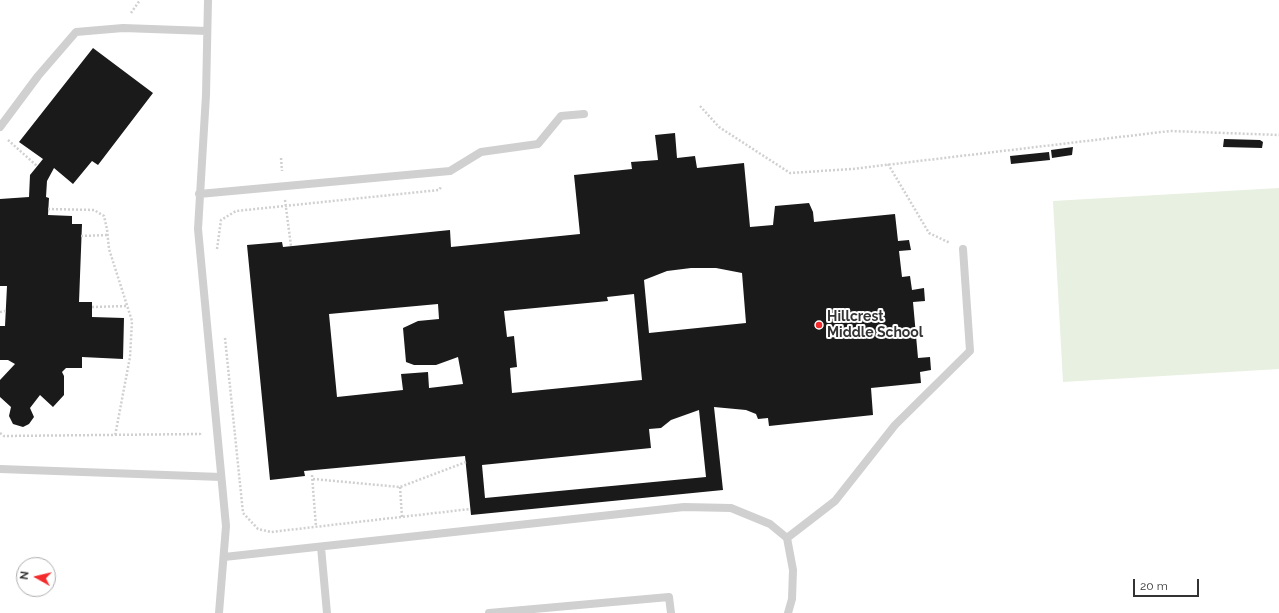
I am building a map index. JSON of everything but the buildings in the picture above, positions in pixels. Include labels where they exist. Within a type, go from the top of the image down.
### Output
[{"type":"lane","points":[[208,0],[206,95],[198,229],[226,526],[219,613]]},
{"type":"lane","points":[[0,127],[38,76],[76,32],[128,28],[207,31]]},
{"type":"lane","points":[[199,194],[450,170],[481,152],[538,144],[561,116],[584,114]]},
{"type":"lane","points":[[787,538],[835,500],[895,425],[970,351],[963,248]]},
{"type":"lane","points":[[0,469],[221,477]]},
{"type":"lane","points":[[224,558],[684,507],[731,508],[770,524],[787,538],[793,570],[792,599],[788,613]]},
{"type":"lane","points":[[321,547],[327,613]]},
{"type":"lane","points":[[489,613],[669,597],[670,613]]},
{"type":"path","points":[[128,28],[130,14],[140,0]]},
{"type":"path","points":[[700,106],[720,128],[790,173],[888,164],[1170,131],[1279,135]]},
{"type":"path","points":[[12,135],[7,141],[37,166]]},
{"type":"path","points":[[888,164],[929,234],[963,248]]},
{"type":"path","points":[[216,250],[221,220],[236,211],[439,190],[450,170]]},
{"type":"path","points":[[48,209],[94,210],[104,216],[109,249],[132,321],[130,357],[115,436]]},
{"type":"path","points":[[81,236],[108,235]]},
{"type":"path","points":[[92,307],[127,306]]},
{"type":"path","points":[[0,312],[6,311]]},
{"type":"path","points":[[225,336],[243,513],[258,529],[271,532],[470,509]]},
{"type":"path","points":[[0,433],[4,436],[200,434]]},
{"type":"path","points":[[312,479],[400,487],[466,462]]},
{"type":"path","points":[[312,475],[316,527]]},
{"type":"path","points":[[400,487],[402,517]]},
{"type":"green space","points":[[1279,188],[1279,369],[1063,382],[1053,201]]},
{"type":"place","name":"Hillcrest Middle School","points":[[819,325]]}]
